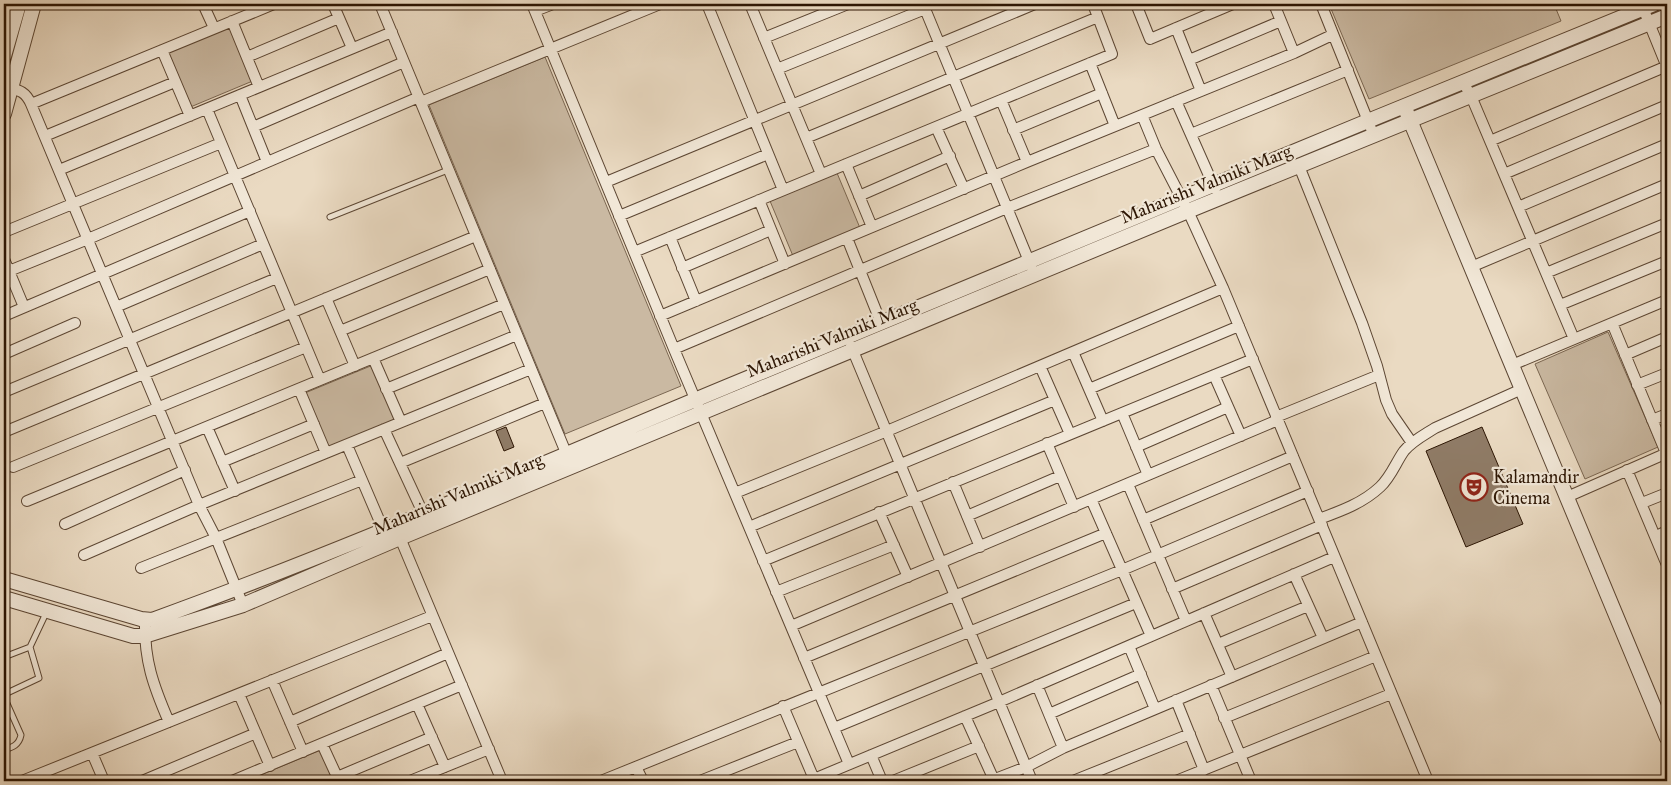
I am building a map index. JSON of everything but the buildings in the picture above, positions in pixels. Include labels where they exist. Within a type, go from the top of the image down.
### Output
[{"type":"street","points":[[4,56],[19,4]]},
{"type":"street","points":[[4,114],[8,87],[34,4]]},
{"type":"street","points":[[203,4],[214,28]]},
{"type":"street","points":[[31,104],[274,4]]},
{"type":"street","points":[[333,4],[352,48]]},
{"type":"street","points":[[380,4],[569,461]]},
{"type":"street","points":[[553,4],[533,8],[695,400],[849,764]]},
{"type":"street","points":[[9,271],[267,162],[660,4]]},
{"type":"street","points":[[708,4],[783,190]]},
{"type":"street","points":[[752,4],[764,38],[821,174]]},
{"type":"street","points":[[764,38],[848,4]]},
{"type":"street","points":[[606,182],[1035,4]]},
{"type":"street","points":[[634,252],[1112,54],[1093,4]]},
{"type":"street","points":[[1136,4],[1150,39],[1233,4]]},
{"type":"street","points":[[1274,4],[1294,52]]},
{"type":"street","points":[[1321,4],[1374,136]]},
{"type":"street","points":[[777,69],[924,6],[1034,275]]},
{"type":"street","points":[[1490,142],[1667,66],[1649,23],[1649,6]]},
{"type":"street","name":"Maharishi Valmiki Marg","points":[[145,620],[152,620],[392,534],[569,461],[695,400],[1028,260],[1649,6]]},
{"type":"street","name":"Maharishi Valmiki Marg","points":[[4,598],[133,636],[144,636],[243,605],[392,534],[423,513],[701,413],[1188,211],[1667,16]]},
{"type":"street","points":[[806,138],[1098,17]]},
{"type":"street","points":[[247,57],[339,18]]},
{"type":"street","points":[[232,21],[259,87]]},
{"type":"street","points":[[1189,60],[1281,21]]},
{"type":"street","points":[[1176,28],[1201,91]]},
{"type":"street","points":[[59,170],[392,32]]},
{"type":"street","points":[[660,316],[1332,35]]},
{"type":"street","points":[[162,50],[190,116]]},
{"type":"street","points":[[253,127],[404,62]]},
{"type":"street","points":[[1090,63],[1114,126]]},
{"type":"street","points":[[1191,134],[1348,70]]},
{"type":"street","points":[[45,136],[175,82]]},
{"type":"street","points":[[1463,82],[1471,96],[1574,339]]},
{"type":"street","points":[[8,87],[23,92],[31,104],[199,505],[216,538],[243,605]]},
{"type":"street","points":[[1013,130],[1102,92]]},
{"type":"street","points":[[240,95],[267,162]]},
{"type":"street","points":[[1001,100],[1027,162]]},
{"type":"street","points":[[1176,101],[1219,199]]},
{"type":"street","points":[[1403,106],[1667,738]]},
{"type":"street","points":[[1504,174],[1667,106]]},
{"type":"street","points":[[207,109],[320,380]]},
{"type":"street","points":[[1142,115],[1223,288],[1428,781]]},
{"type":"street","points":[[936,127],[964,189]]},
{"type":"street","points":[[4,232],[221,143]]},
{"type":"street","points":[[1518,206],[1667,144]]},
{"type":"street","points":[[674,349],[1007,208],[1156,148]]},
{"type":"street","points":[[619,216],[768,154]]},
{"type":"street","points":[[859,196],[950,156]]},
{"type":"street","points":[[846,164],[872,227]]},
{"type":"street","points":[[1299,166],[1362,323],[1386,400],[1392,414],[1412,443]]},
{"type":"street","points":[[1471,267],[1667,184]]},
{"type":"street","points":[[759,200],[785,264]]},
{"type":"street","points":[[4,316],[250,211]]},
{"type":"street","points":[[1546,273],[1667,222]]},
{"type":"street","points":[[682,268],[771,230]]},
{"type":"street","points":[[4,432],[476,236]]},
{"type":"street","points":[[670,237],[696,301]]},
{"type":"street","points":[[847,238],[880,323]]},
{"type":"street","points":[[116,306],[263,244]]},
{"type":"street","points":[[4,259],[24,307]]},
{"type":"street","points":[[1560,305],[1667,261]]},
{"type":"street","points":[[340,331],[490,269]]},
{"type":"street","points":[[4,392],[277,278]]},
{"type":"street","points":[[735,493],[887,431],[1223,288]]},
{"type":"street","points":[[326,298],[355,366]]},
{"type":"street","points":[[1512,365],[1667,300]]},
{"type":"street","points":[[27,501],[504,304]]},
{"type":"street","points":[[4,354],[75,323]]},
{"type":"street","points":[[1567,497],[1667,453],[1612,323]]},
{"type":"street","points":[[1089,389],[1239,326]]},
{"type":"street","points":[[386,389],[517,335]]},
{"type":"street","points":[[848,336],[1032,781]]},
{"type":"street","points":[[1625,355],[1667,338]]},
{"type":"street","points":[[13,467],[306,347]]},
{"type":"street","points":[[1073,352],[1103,421]]},
{"type":"street","points":[[373,358],[401,422]]},
{"type":"street","points":[[763,561],[1252,359]]},
{"type":"street","points":[[1040,366],[1070,434]]},
{"type":"street","points":[[84,555],[199,505],[531,369]]},
{"type":"street","points":[[1637,385],[1667,373]]},
{"type":"street","points":[[1214,375],[1241,436]]},
{"type":"street","points":[[791,626],[1241,436],[1277,418],[1379,375]]},
{"type":"street","points":[[299,389],[326,453]]},
{"type":"street","points":[[1172,589],[1358,503],[1381,486],[1403,452],[1412,443],[1434,428],[1522,389]]},
{"type":"street","points":[[749,527],[1055,400]]},
{"type":"street","points":[[400,463],[545,403]]},
{"type":"street","points":[[1136,447],[1228,407]]},
{"type":"street","points":[[1122,413],[1148,475]]},
{"type":"street","points":[[1652,420],[1667,414]]},
{"type":"street","points":[[222,462],[314,424]]},
{"type":"street","points":[[207,427],[235,491]]},
{"type":"street","points":[[384,429],[423,513]]},
{"type":"street","points":[[1047,443],[1074,507]]},
{"type":"street","points":[[347,445],[362,480],[392,534],[432,616],[502,781]]},
{"type":"street","points":[[1143,520],[1293,456]]},
{"type":"street","points":[[64,524],[185,470]]},
{"type":"street","points":[[1627,470],[1667,565]]},
{"type":"street","points":[[967,516],[1060,476]]},
{"type":"street","points":[[141,568],[362,480]]},
{"type":"street","points":[[953,482],[980,547]]},
{"type":"street","points":[[1128,484],[1186,621]]},
{"type":"street","points":[[601,781],[1122,570],[1308,491]]},
{"type":"street","points":[[1642,503],[1667,493]]},
{"type":"street","points":[[1091,499],[1151,636]]},
{"type":"street","points":[[879,512],[908,577]]},
{"type":"street","points":[[1656,536],[1667,531]]},
{"type":"street","points":[[804,658],[1106,533]]},
{"type":"street","points":[[776,592],[894,545]]},
{"type":"street","points":[[783,706],[811,780],[999,702],[1334,557]]},
{"type":"street","points":[[1294,574],[1322,638]]},
{"type":"street","points":[[4,578],[145,620],[144,636],[148,666],[152,681],[169,722]]},
{"type":"street","points":[[48,611],[54,594]]},
{"type":"street","points":[[834,728],[1136,603]]},
{"type":"street","points":[[1218,644],[1308,606]]},
{"type":"street","points":[[1204,613],[1232,677]]},
{"type":"street","points":[[22,781],[432,616]]},
{"type":"street","points":[[965,716],[992,780],[1026,767],[1063,748],[1362,622]]},
{"type":"street","points":[[1129,646],[1155,709]]},
{"type":"street","points":[[290,722],[448,653]]},
{"type":"street","points":[[1224,718],[1376,656]]},
{"type":"street","points":[[1049,714],[1141,674]]},
{"type":"street","points":[[272,680],[303,752]]},
{"type":"street","points":[[232,781],[252,777],[270,766],[462,685]]},
{"type":"street","points":[[1037,685],[1063,748]]},
{"type":"street","points":[[1211,685],[1250,781]]},
{"type":"street","points":[[239,694],[270,766]]},
{"type":"street","points":[[1176,781],[1391,694]]},
{"type":"street","points":[[1176,700],[1204,770]]},
{"type":"street","points":[[417,704],[445,767]]},
{"type":"street","points":[[142,781],[256,733]]},
{"type":"street","points":[[1073,781],[1190,734]]},
{"type":"street","points":[[322,744],[338,779],[432,737]]},
{"type":"street","points":[[700,781],[798,742]]},
{"type":"street","points":[[893,781],[979,746]]},
{"type":"street","points":[[410,781],[489,749]]},
{"type":"street","points":[[92,753],[104,781]]},
{"type":"street","points":[[871,755],[882,781]]},
{"type":"street","points":[[636,767],[643,781]]},
{"type":"lane","points":[[330,217],[449,170]]},
{"type":"lane","points":[[4,657],[30,647],[48,611]]},
{"type":"lane","points":[[4,750],[20,741],[21,735],[5,699],[5,694],[39,678],[30,647]]},
{"type":"shaded area","points":[[1329,4],[1554,4],[1561,21],[1369,99]]},
{"type":"shaded area","points":[[232,25],[255,80],[188,108],[165,53]]},
{"type":"shaded area","points":[[545,57],[681,386],[565,434],[429,105]]},
{"type":"shaded area","points":[[837,173],[860,228],[793,256],[770,201]]},
{"type":"shaded area","points":[[1608,332],[1658,447],[1585,479],[1535,364]]},
{"type":"shaded area","points":[[373,365],[396,420],[328,448],[305,393]]},
{"type":"shaded area","points":[[323,749],[336,781],[257,781],[256,777]]},
{"type":"place","name":"Kalamandir Cinema","points":[[1474,487]]}]
